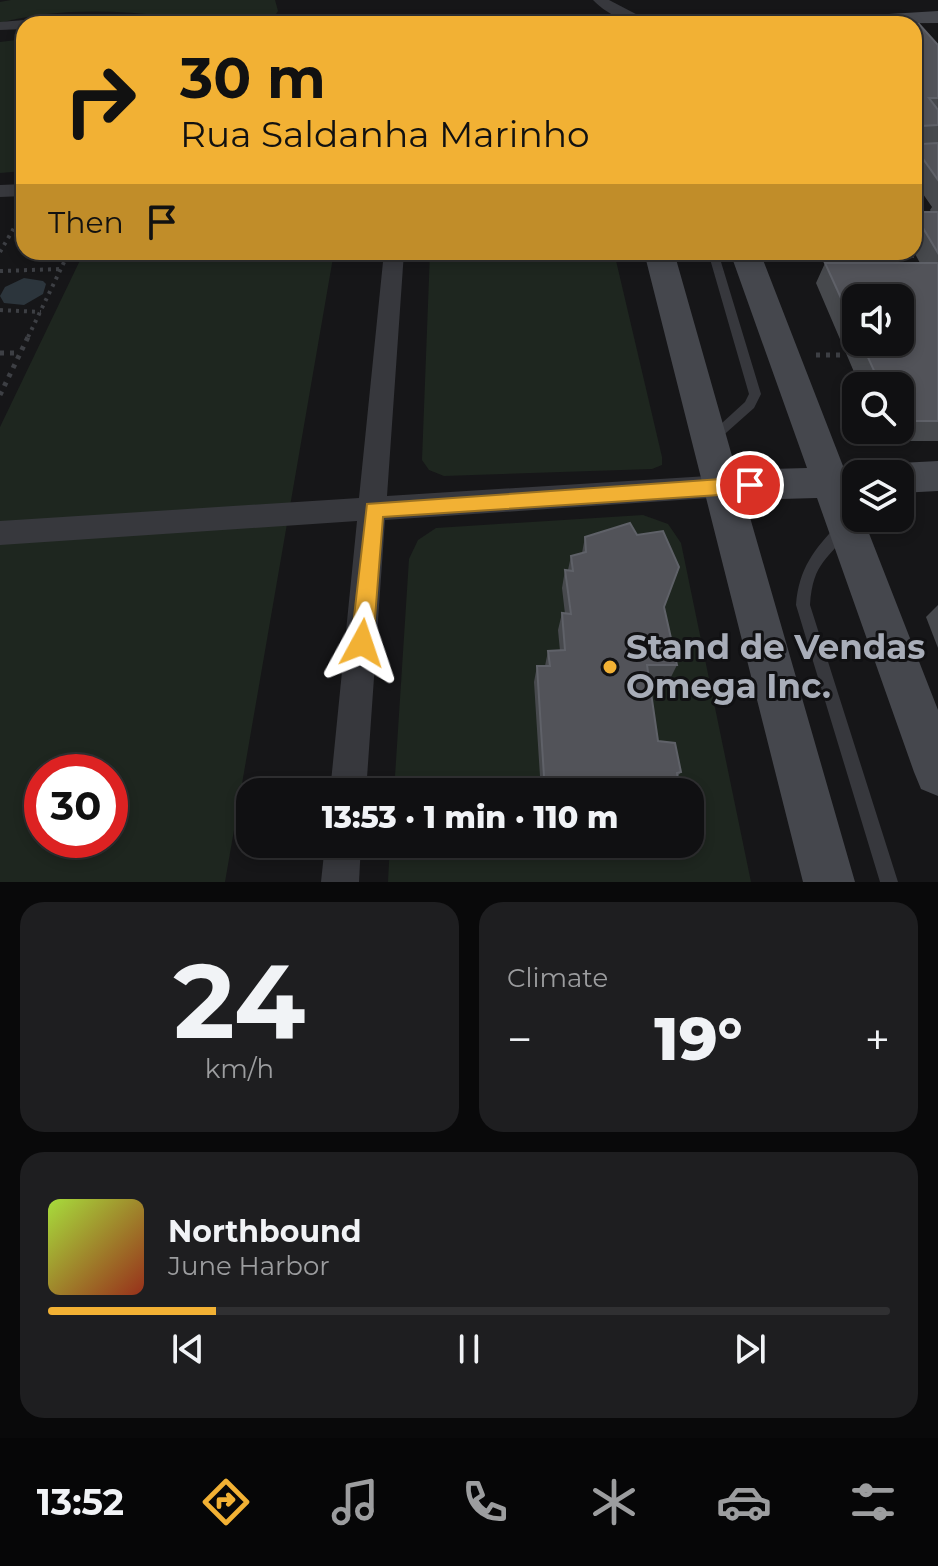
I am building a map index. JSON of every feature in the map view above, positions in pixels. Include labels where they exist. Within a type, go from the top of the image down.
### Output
[{"type":"main road","points":[[661,260],[829,882]]},
{"type":"main road","points":[[748,260],[842,480]]},
{"type":"main road","points":[[914,477],[938,476]]},
{"type":"main road","points":[[724,486],[842,482]]},
{"type":"main road","points":[[850,532],[938,772]]},
{"type":"street","points":[[600,0],[626,16]]},
{"type":"street","points":[[349,778],[393,260]]},
{"type":"street","points":[[0,533],[724,486]]},
{"type":"street","points":[[340,882],[342,858]]},
{"type":"lane","points":[[711,440],[750,405],[755,394],[715,260]]},
{"type":"lane","points":[[842,529],[813,561],[804,581],[803,605],[889,882]]},
{"type":"path","points":[[0,252],[16,227]]},
{"type":"path","points":[[0,395],[65,260]]},
{"type":"path","points":[[0,271],[61,269]]},
{"type":"path","points":[[0,310],[41,312]]},
{"type":"path","points":[[0,353],[20,353]]},
{"type":"shaded area","points":[[275,0],[278,11],[275,16],[83,12],[16,16],[16,19],[0,23],[0,2]]},
{"type":"shaded area","points":[[16,40],[16,172],[0,173],[0,42]]},
{"type":"shaded area","points":[[80,260],[333,260],[243,778],[236,778],[236,818],[225,882],[0,882],[0,427]]},
{"type":"shaded area","points":[[430,260],[616,260],[662,465],[652,469],[444,476],[429,470],[422,460]]},
{"type":"shaded area","points":[[24,278],[43,281],[46,284],[43,294],[24,305],[4,303],[0,296],[5,287]]},
{"type":"shaded area","points":[[643,515],[668,524],[681,543],[751,882],[388,882],[389,858],[704,858],[704,778],[395,778],[409,559],[418,540],[436,528]]},
{"type":"building","points":[[922,27],[938,45],[938,98],[929,98],[938,110],[938,125],[922,126]]},
{"type":"building","points":[[938,143],[938,180],[922,157],[922,144]]},
{"type":"building","points":[[922,212],[938,212],[938,253],[922,226]]},
{"type":"building","points":[[825,263],[938,263],[938,421],[914,421],[914,372],[875,372],[867,356],[914,356],[914,284],[842,284],[842,300]]},
{"type":"building","name":"Stand de Vendas Omega Inc.","points":[[630,523],[637,535],[663,531],[679,567],[664,607],[677,665],[647,665],[658,741],[675,743],[681,772],[677,773],[678,778],[544,778],[537,666],[550,666],[548,651],[565,650],[562,613],[571,614],[565,570],[573,571],[571,556],[586,552],[585,537]]},
{"type":"place","name":"Stand de Vendas Omega Inc.","points":[[610,667]]},
{"type":"route","points":[[362,643],[374,509],[750,485]]}]
